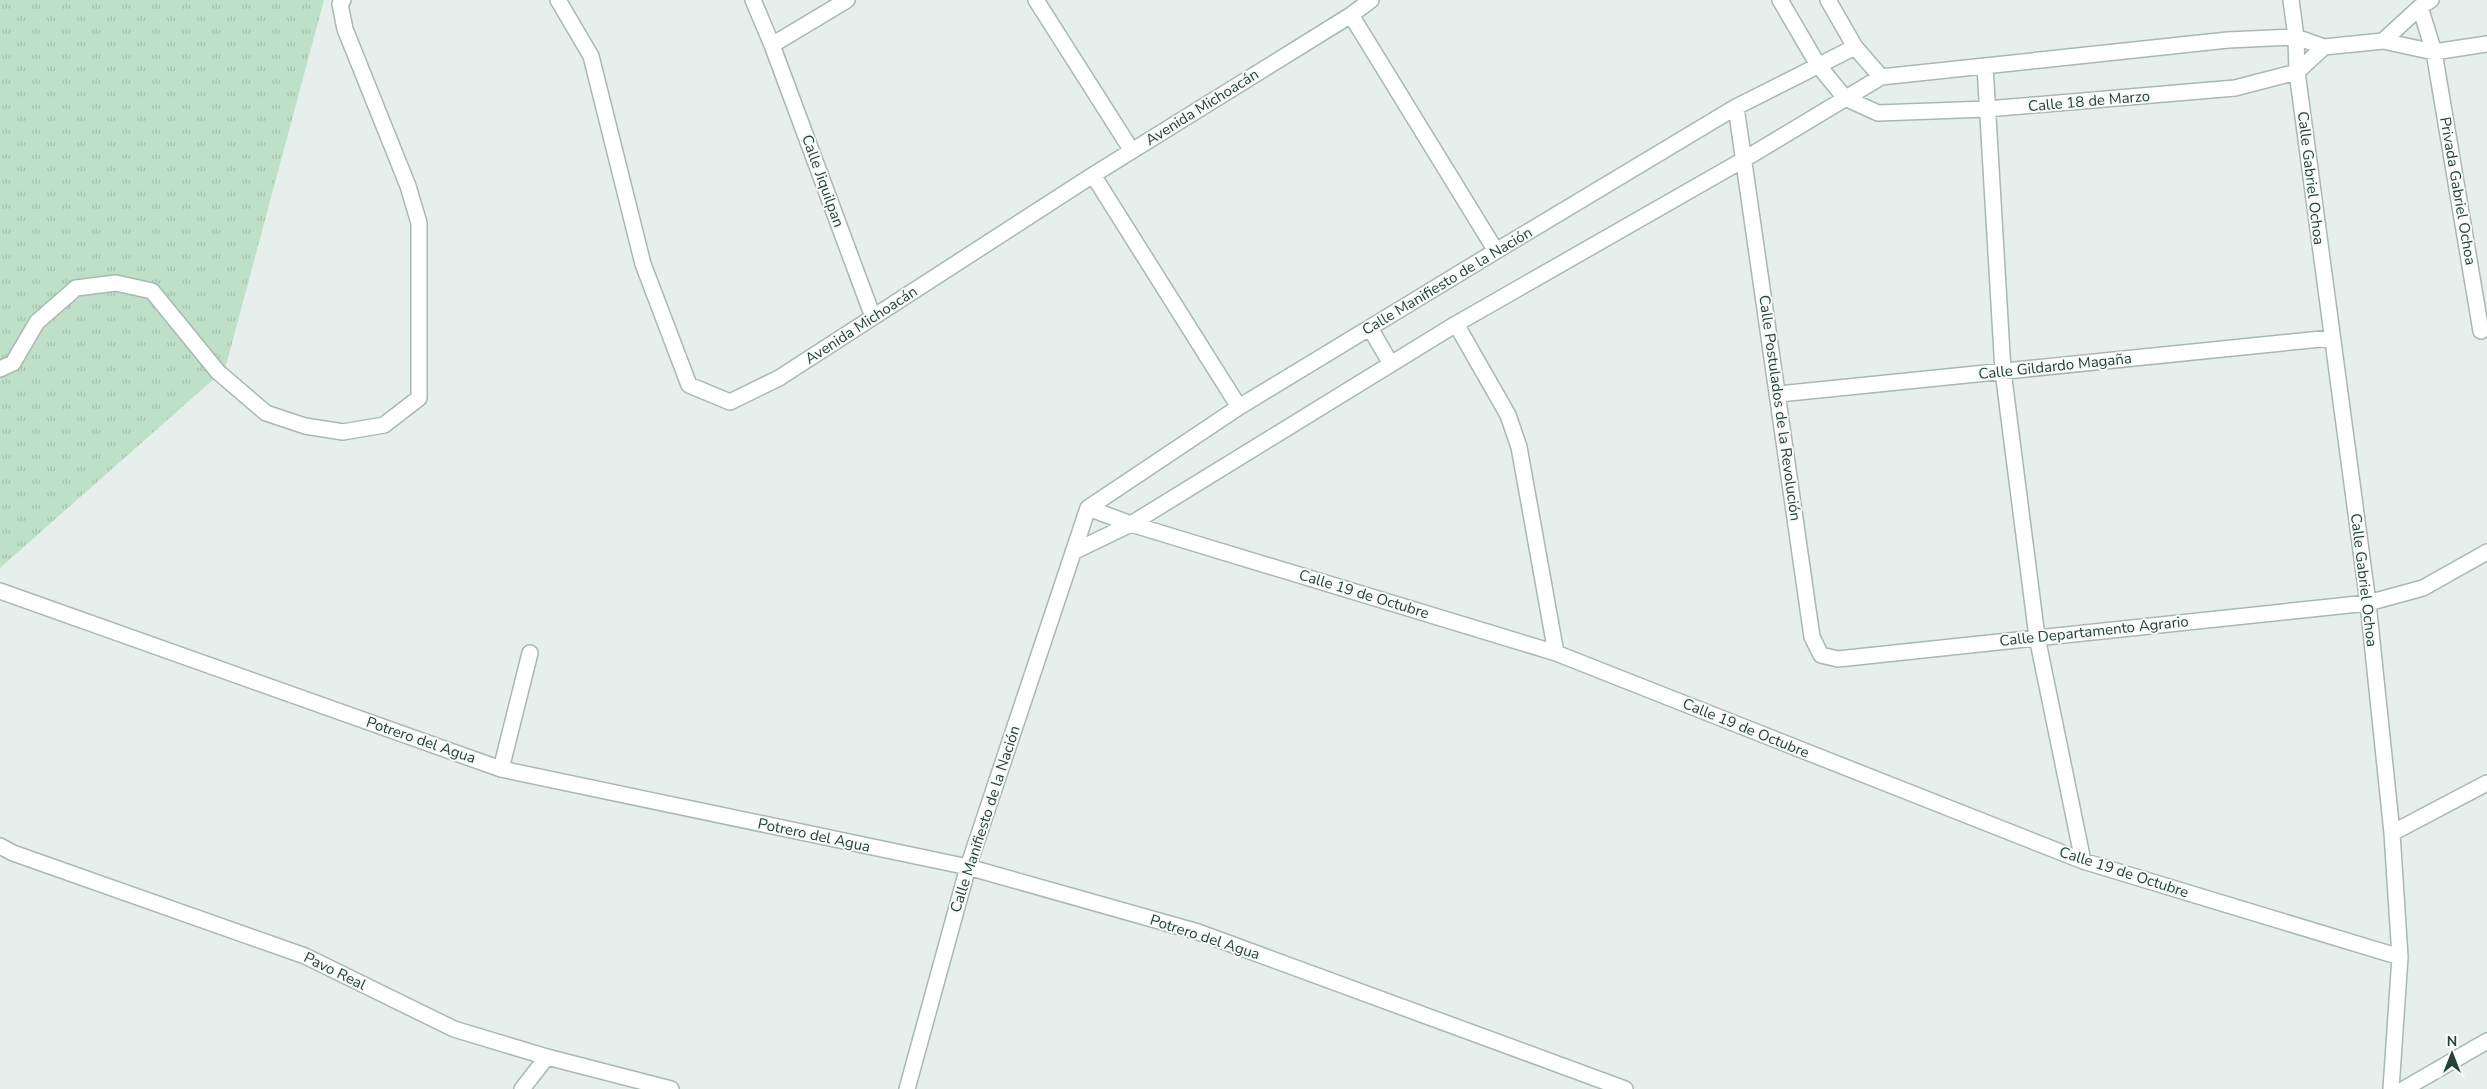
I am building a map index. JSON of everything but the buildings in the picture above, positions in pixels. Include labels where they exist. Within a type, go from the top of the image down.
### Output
[{"type":"street","points":[[0,369],[13,362],[37,322],[76,288],[116,283],[152,291],[218,372],[266,413],[305,426],[342,432],[384,425],[419,398],[419,223],[408,186],[345,29],[340,4],[342,0]]},
{"type":"street","name":"Avenida Michoacán","points":[[558,0],[591,56],[643,264],[689,385],[730,402],[779,378],[1093,175],[1351,15],[1370,0]]},
{"type":"street","name":"Calle Jiquilpan","points":[[753,0],[772,45],[873,316]]},
{"type":"street","points":[[772,45],[847,0]]},
{"type":"street","points":[[1036,0],[1132,151]]},
{"type":"street","points":[[1780,0],[1818,65],[1845,98]]},
{"type":"street","points":[[1828,0],[1855,47],[1881,77]]},
{"type":"street","name":"Calle Gabriel Ochoa","points":[[2291,0],[2296,37],[2297,72],[2331,338],[2368,603],[2392,833],[2400,957],[2390,1089]]},
{"type":"street","points":[[2383,41],[2425,3]]},
{"type":"street","name":"Privada Gabriel Ochoa","points":[[2425,3],[2481,331]]},
{"type":"street","points":[[1351,15],[1496,251]]},
{"type":"street","points":[[1072,552],[1131,524],[1456,324],[1743,160],[1881,77],[2228,40],[2296,37],[2324,47],[2383,41],[2434,52],[2487,44]]},
{"type":"street","name":"Calle Manifiesto de la Nación","points":[[906,1089],[968,867],[1088,508],[1240,407],[1496,251],[1736,107],[1855,47]]},
{"type":"street","points":[[2297,72],[2324,47]]},
{"type":"street","points":[[1984,66],[2003,371],[2037,637],[2083,861]]},
{"type":"street","name":"Calle 18 de Marzo","points":[[1845,98],[1878,114],[1988,109],[2235,88],[2297,72]]},
{"type":"street","name":"Calle Postulados de la Revolución","points":[[1736,107],[1779,394],[1812,637],[1821,655]]},
{"type":"street","points":[[1093,175],[1240,407]]},
{"type":"street","points":[[1456,324],[1508,415],[1519,446],[1556,653]]},
{"type":"street","points":[[1370,328],[1391,364]]},
{"type":"street","name":"Calle Gildardo Magaña","points":[[1779,394],[2331,338]]},
{"type":"street","name":"Calle 19 de Octubre","points":[[1088,508],[1131,524],[1556,653],[2083,861],[2400,957]]},
{"type":"street","name":"Calle Departamento Agrario","points":[[1821,655],[1838,659],[2368,603],[2422,588],[2487,552]]},
{"type":"street","name":"Potrero del Agua","points":[[0,591],[501,768],[968,867],[1198,932],[1625,1089]]},
{"type":"street","points":[[501,768],[530,653]]},
{"type":"street","points":[[2392,833],[2487,783]]},
{"type":"street","name":"Pavo Real","points":[[0,846],[23,856],[305,956],[454,1029],[547,1057],[671,1089]]},
{"type":"street","points":[[2404,1089],[2487,1041]]},
{"type":"street","points":[[522,1089],[547,1057]]},
{"type":"green space","points":[[0,0],[324,0],[225,369],[0,568]]}]
